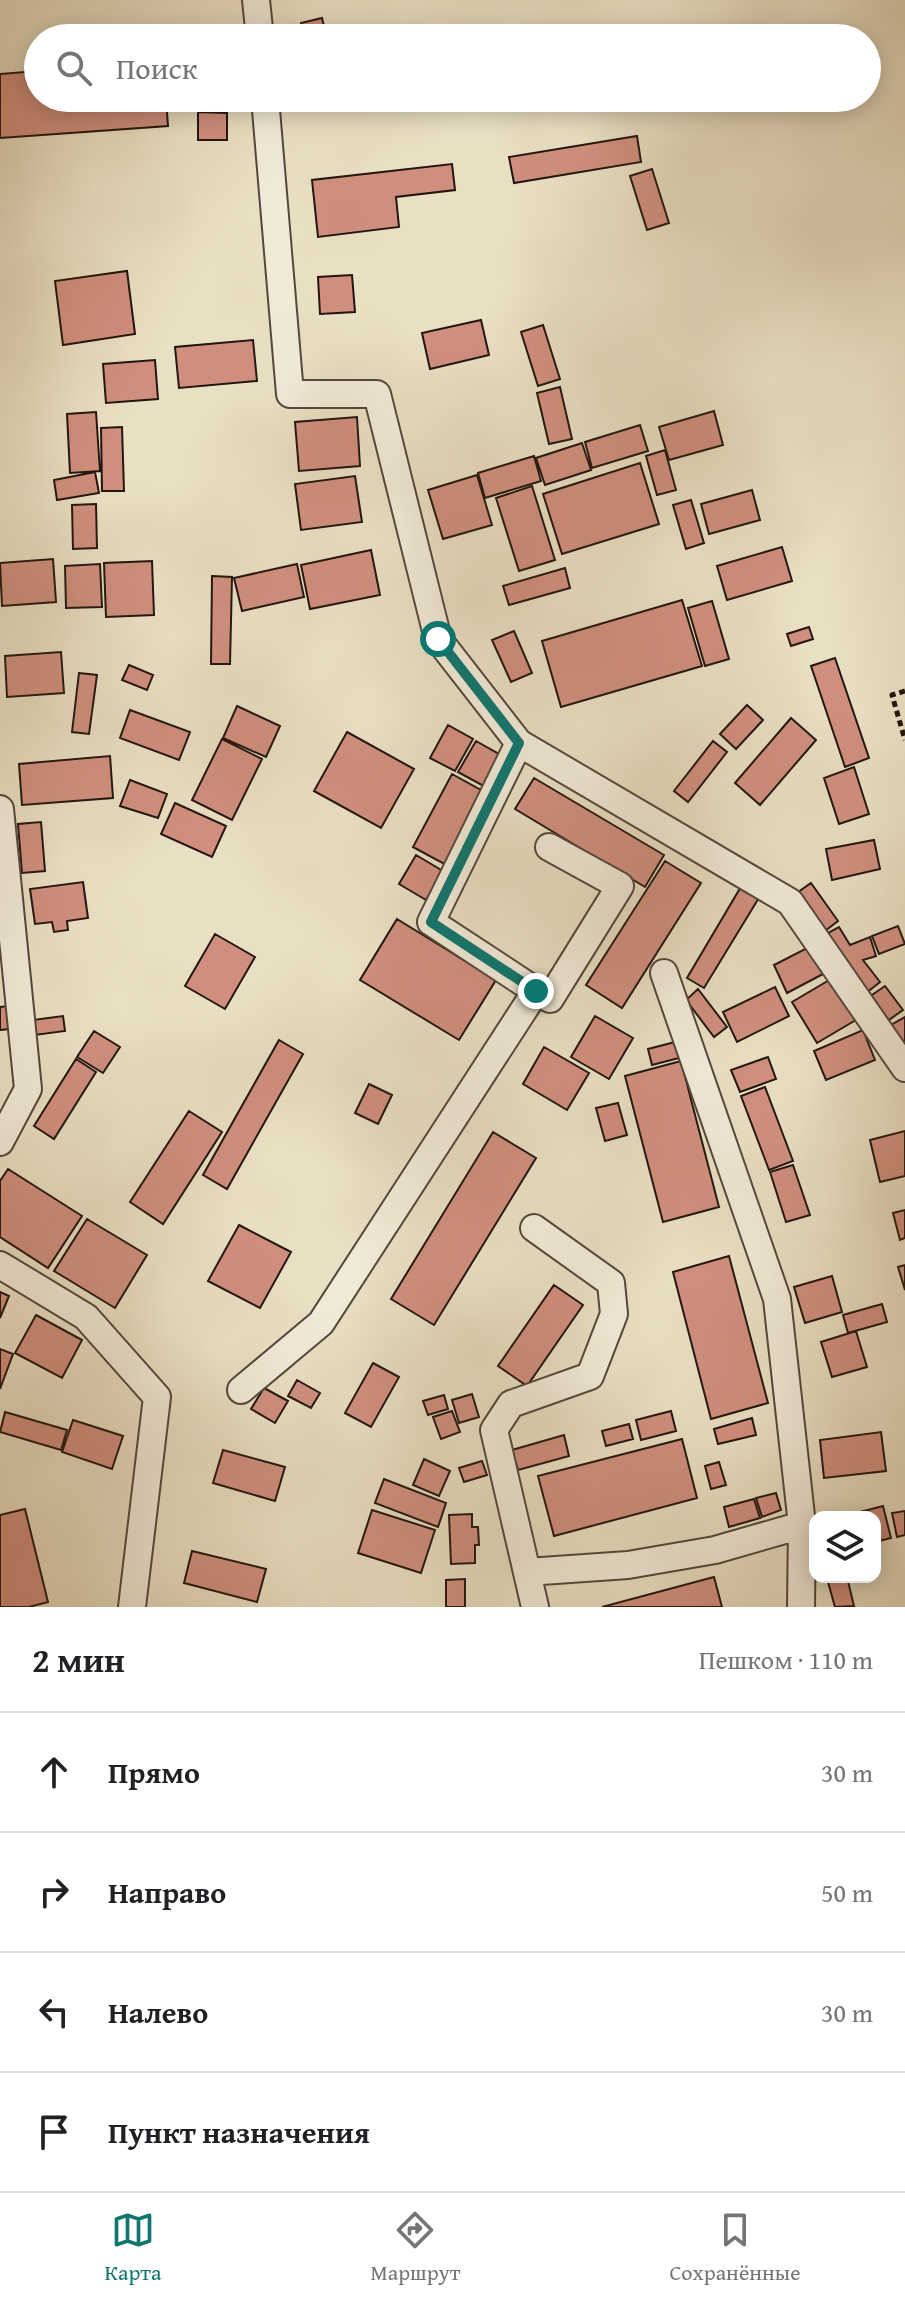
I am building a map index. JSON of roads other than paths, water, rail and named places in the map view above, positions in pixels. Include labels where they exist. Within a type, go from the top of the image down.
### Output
[{"type":"street","points":[[256,0],[259,24]]},
{"type":"street","points":[[266,112],[290,394],[377,394],[438,639],[519,743],[790,902],[905,1068]]},
{"type":"street","points":[[519,743],[431,922],[550,999],[620,886],[549,847]]},
{"type":"street","points":[[0,809],[28,1089],[0,1142]]},
{"type":"street","points":[[664,973],[777,1299],[802,1525],[801,1607]]},
{"type":"street","points":[[241,1390],[321,1323],[536,991]]},
{"type":"street","points":[[534,1228],[611,1283],[614,1314],[590,1376],[511,1404],[494,1430],[535,1607]]},
{"type":"street","points":[[0,1265],[86,1317],[157,1397],[132,1607]]},
{"type":"street","points":[[527,1572],[643,1563],[715,1550],[802,1525]]}]
